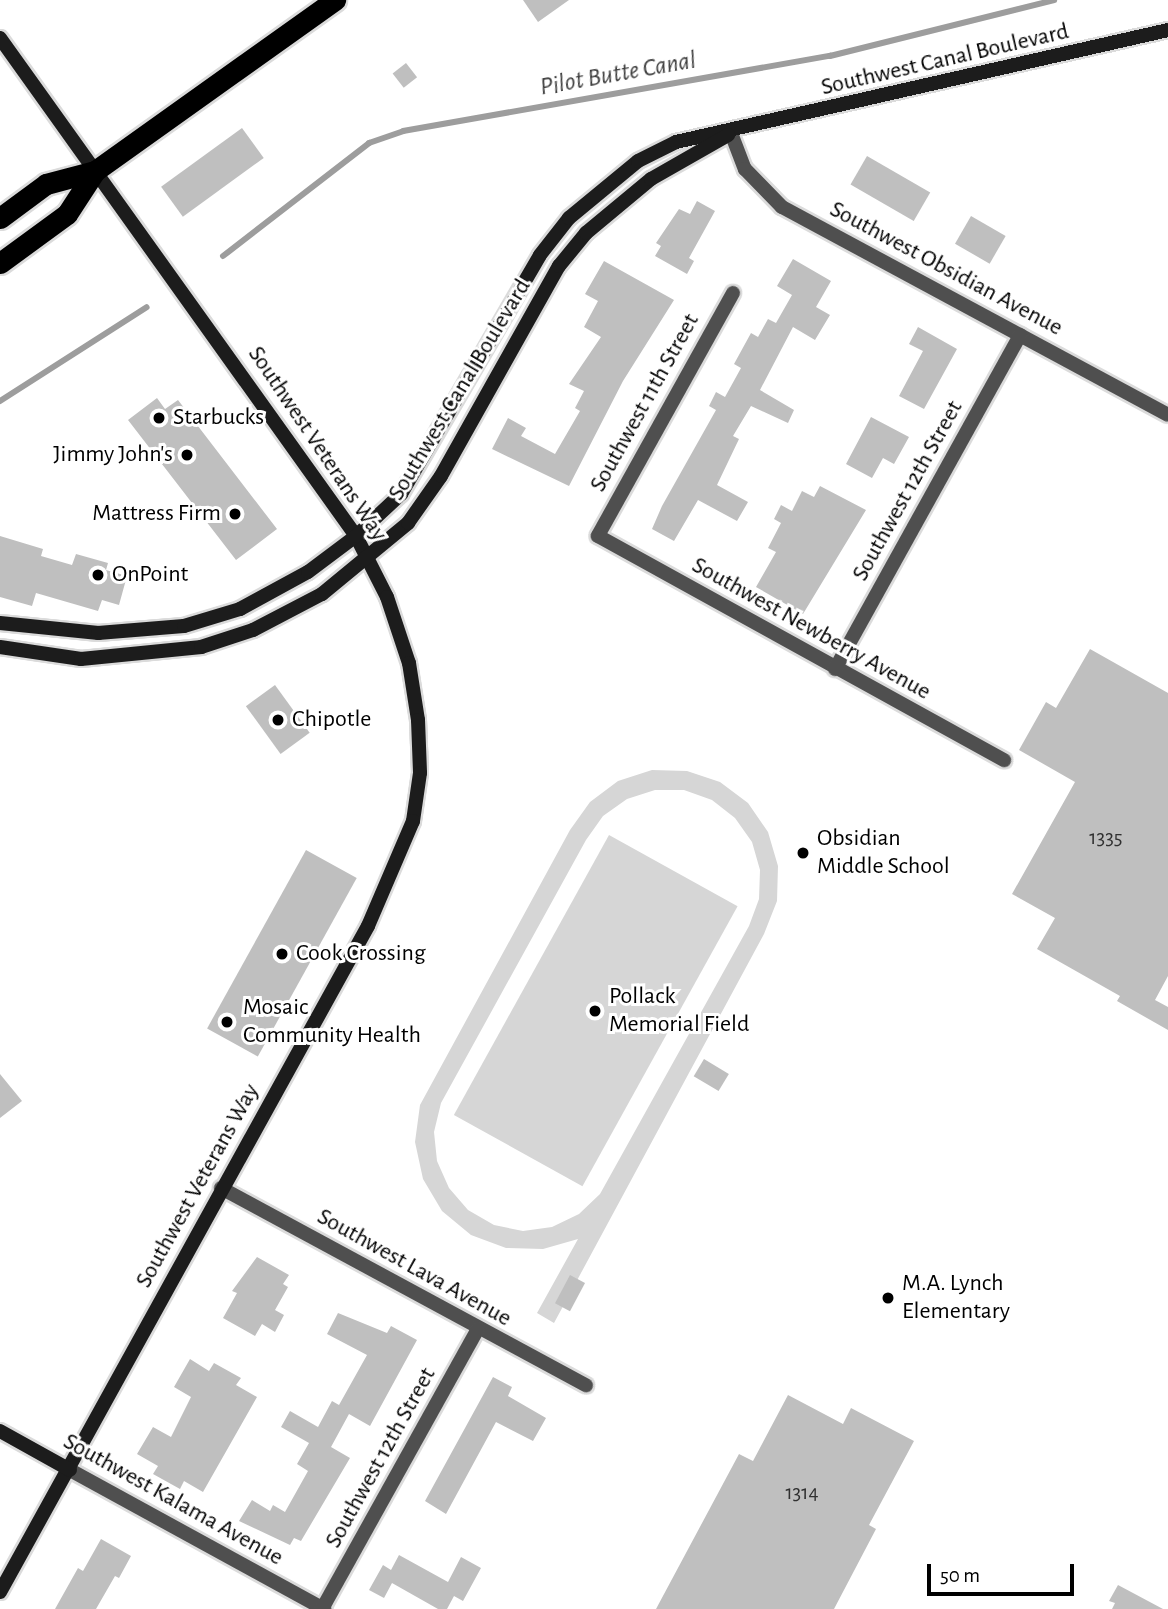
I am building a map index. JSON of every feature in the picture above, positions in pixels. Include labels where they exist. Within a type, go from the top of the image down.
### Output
[{"type":"highway","points":[[0,218],[46,184],[95,171],[335,0]]},
{"type":"highway","points":[[0,263],[67,214],[95,171]]},
{"type":"main road","name":"Southwest Canal Boulevard","points":[[0,623],[98,634],[184,626],[275,593],[356,536],[401,494],[523,282],[569,218],[638,161],[676,142],[732,133],[1168,30]]},
{"type":"main road","name":"Southwest Veterans Way","points":[[0,38],[356,536],[400,630],[416,709],[420,773],[413,821],[368,926],[221,1188],[70,1470],[0,1592]]},
{"type":"main road","name":"Southwest Canal Boulevard","points":[[0,647],[80,659],[201,647],[291,612],[369,559],[408,523],[441,476],[559,266],[586,233],[651,179],[732,133]]},
{"type":"main road","name":"Southwest Kalama Avenue","points":[[0,1431],[70,1470]]},
{"type":"street","name":"Southwest Obsidian Avenue","points":[[732,133],[745,169],[782,207],[1168,415]]},
{"type":"street","name":"Southwest 11th Street","points":[[597,536],[733,293]]},
{"type":"street","name":"Southwest 12th Street","points":[[835,669],[1020,335]]},
{"type":"street","name":"Southwest Newberry Avenue","points":[[597,536],[1004,760]]},
{"type":"street","name":"Southwest Lava Avenue","points":[[221,1188],[586,1385]]},
{"type":"street","name":"Southwest 12th Street","points":[[323,1609],[478,1329]]},
{"type":"street","name":"Southwest Kalama Avenue","points":[[70,1470],[323,1609]]},
{"type":"shaded area","points":[[652,770],[687,771],[720,782],[748,803],[768,832],[778,866],[777,901],[764,934],[554,1323],[537,1313],[578,1239],[543,1249],[506,1248],[471,1235],[442,1211],[423,1179],[415,1142],[420,1105],[570,830],[590,802],[618,781]],"holes":[[[655,790],[684,790],[712,800],[735,818],[752,842],[760,870],[759,899],[749,926],[600,1194],[579,1214],[552,1227],[523,1231],[494,1225],[468,1210],[449,1188],[437,1161],[434,1132],[441,1103],[586,840],[603,816],[627,799]]]},
{"type":"shaded area","name":"Pollack Memorial Field","points":[[609,835],[738,906],[582,1186],[454,1115]]},
{"type":"building","points":[[523,0],[569,0],[538,22]]},
{"type":"building","points":[[406,63],[417,77],[404,88],[393,73]]},
{"type":"building","points":[[242,128],[264,158],[183,217],[161,187]]},
{"type":"building","points":[[867,156],[930,193],[914,221],[850,185]]},
{"type":"building","points":[[697,201],[715,211],[689,258],[694,261],[687,274],[655,256],[661,246],[656,243],[679,209],[690,214]]},
{"type":"building","points":[[971,216],[1006,236],[990,264],[955,244]]},
{"type":"building","points":[[793,259],[831,281],[816,307],[830,315],[815,340],[793,327],[760,390],[794,410],[788,423],[751,406],[733,436],[739,439],[717,485],[748,502],[737,521],[698,500],[674,541],[652,529],[716,410],[709,406],[716,392],[725,397],[741,368],[734,364],[751,333],[758,337],[768,319],[776,323],[792,295],[777,286]]},
{"type":"building","points":[[604,261],[674,300],[623,381],[569,486],[492,449],[508,418],[526,428],[521,436],[555,454],[580,411],[575,408],[584,391],[569,384],[601,337],[584,327],[598,301],[585,294]]},
{"type":"building","points":[[918,327],[957,349],[924,409],[899,396],[923,351],[909,344]]},
{"type":"building","points":[[157,398],[165,409],[178,400],[277,529],[236,560],[128,420]]},
{"type":"building","points":[[871,417],[909,437],[894,464],[883,458],[872,478],[846,464]]},
{"type":"building","points":[[820,486],[866,510],[803,614],[756,587],[776,552],[768,548],[781,523],[774,519],[781,505],[792,511],[802,491],[814,497]]},
{"type":"building","points":[[0,536],[43,549],[41,556],[72,565],[76,554],[108,563],[106,570],[127,576],[119,605],[102,600],[98,611],[36,593],[32,606],[0,597]]},
{"type":"building","points":[[1090,649],[1168,693],[1168,976],[1155,1000],[1168,1007],[1168,1030],[1117,1001],[1120,996],[1037,949],[1055,918],[1012,894],[1075,782],[1019,750],[1046,702],[1056,708]]},
{"type":"building","name":"Chipotle","points":[[275,685],[310,733],[281,754],[246,706]]},
{"type":"building","name":"Cook Crossing","points":[[306,850],[357,878],[258,1057],[207,1028]]},
{"type":"building","points":[[704,1059],[729,1074],[719,1091],[694,1076]]},
{"type":"building","points":[[0,1074],[22,1101],[0,1118]]},
{"type":"building","points":[[257,1257],[289,1275],[283,1284],[288,1287],[275,1310],[284,1315],[275,1332],[262,1324],[255,1336],[223,1318],[237,1293],[232,1291]]},
{"type":"building","points":[[570,1275],[585,1283],[570,1311],[555,1303]]},
{"type":"building","points":[[338,1313],[387,1333],[391,1326],[417,1340],[370,1426],[349,1414],[331,1447],[350,1458],[301,1541],[294,1538],[290,1545],[239,1521],[252,1500],[270,1511],[273,1505],[285,1512],[308,1471],[297,1464],[309,1443],[281,1427],[290,1411],[318,1427],[332,1401],[339,1405],[367,1355],[327,1334]]},
{"type":"building","points":[[190,1359],[209,1371],[214,1363],[241,1378],[236,1385],[257,1397],[203,1492],[184,1481],[180,1489],[153,1474],[158,1466],[137,1454],[153,1427],[171,1437],[191,1397],[174,1387]]},
{"type":"building","points":[[493,1377],[512,1387],[508,1396],[546,1418],[533,1441],[496,1422],[446,1514],[425,1501]]},
{"type":"building","points":[[788,1395],[843,1424],[851,1408],[914,1441],[869,1525],[876,1529],[834,1609],[656,1609],[739,1454],[753,1461]]},
{"type":"building","points":[[101,1539],[131,1556],[119,1578],[115,1576],[96,1609],[55,1609],[78,1568],[83,1571]]},
{"type":"building","points":[[399,1555],[448,1582],[461,1557],[481,1568],[463,1601],[454,1596],[447,1609],[438,1609],[392,1583],[384,1598],[369,1590],[383,1565],[391,1570]]},
{"type":"building","points":[[1118,1585],[1163,1609],[1112,1609],[1115,1603],[1109,1601]]},
{"type":"waterway","name":"Pilot Butte Canal","points":[[223,256],[369,143],[403,131],[830,56],[1054,0]]},
{"type":"waterway","name":"Pilot Butte Canal","points":[[0,401],[147,307]]},
{"type":"place","name":"Starbucks","points":[[159,418]]},
{"type":"place","name":"Jimmy John's","points":[[187,455]]},
{"type":"place","name":"Mattress Firm","points":[[235,514]]},
{"type":"place","name":"OnPoint","points":[[98,575]]},
{"type":"place","name":"Chipotle","points":[[278,720]]},
{"type":"place","name":"Obsidian Middle School","points":[[803,853]]},
{"type":"place","name":"Cook Crossing","points":[[282,954]]},
{"type":"place","name":"Pollack Memorial Field","points":[[595,1011]]},
{"type":"place","name":"Mosaic Community Health","points":[[227,1022]]},
{"type":"place","name":"M.A. Lynch Elementary","points":[[888,1298]]}]
